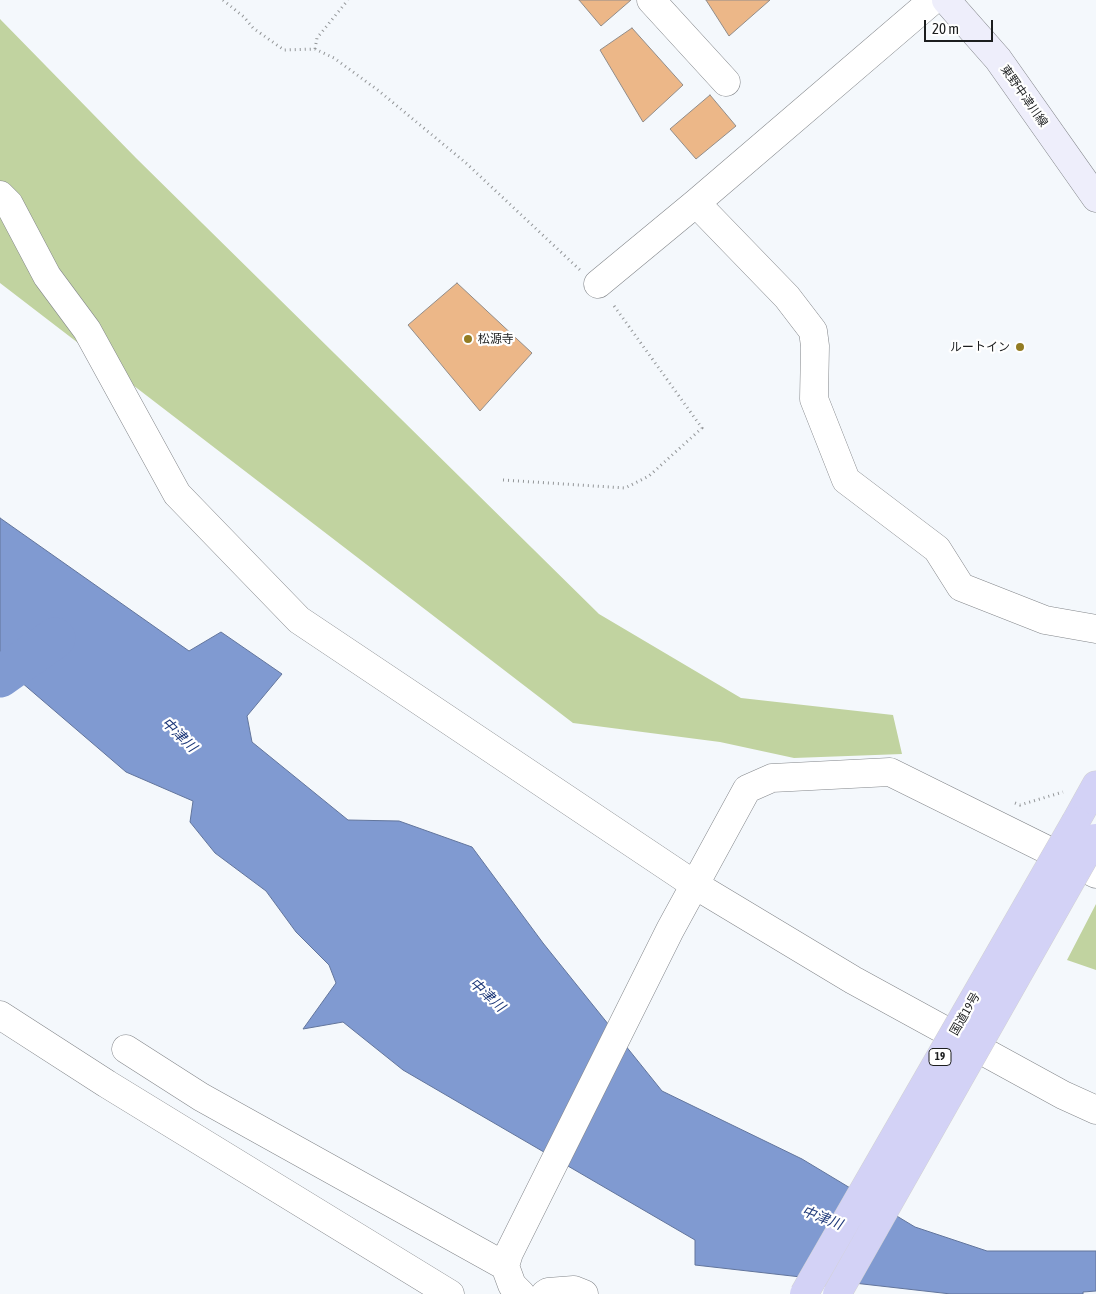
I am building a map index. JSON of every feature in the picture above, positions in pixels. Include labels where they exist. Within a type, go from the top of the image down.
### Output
[{"type":"highway","name":"国道19号","points":[[837,1294],[1089,832],[1096,785]]},
{"type":"highway","name":"国道19号","points":[[804,1294],[1089,832]]},
{"type":"main road","name":"東野中津川線","points":[[946,0],[998,59],[1096,198]]},
{"type":"street","points":[[651,0],[726,82]]},
{"type":"street","points":[[598,284],[696,203],[933,0]]},
{"type":"street","points":[[0,195],[9,204],[47,276],[87,330],[177,494],[299,620],[695,885],[853,980],[1063,1095],[1096,1110]]},
{"type":"street","points":[[696,203],[787,297],[813,331],[815,346],[814,399],[846,480],[937,549],[961,587],[1045,620],[1096,629]]},
{"type":"street","points":[[521,1294],[512,1286],[507,1259],[670,930],[746,789],[772,778],[890,772],[1096,874]]},
{"type":"street","points":[[0,1016],[132,1100],[450,1294]]},
{"type":"street","points":[[126,1049],[200,1097],[507,1259]]},
{"type":"street","points":[[545,1294],[548,1292],[574,1290],[584,1294]]},
{"type":"path","points":[[223,0],[244,16],[253,28],[284,50],[315,49],[334,58],[379,91],[466,162],[570,261],[598,284],[702,428],[649,476],[625,488],[503,480]]},
{"type":"path","points":[[315,49],[317,38],[348,0]]},
{"type":"green space","points":[[0,19],[136,158],[599,614],[741,698],[893,715],[902,754],[794,758],[720,742],[573,723],[0,283]]},
{"type":"green space","points":[[1096,904],[1096,970],[1067,960]]},
{"type":"water","name":"中津川","points":[[0,518],[189,651],[221,632],[282,674],[247,716],[252,742],[348,820],[399,821],[472,847],[543,943],[662,1091],[802,1159],[915,1227],[987,1251],[1096,1251],[1096,1291],[1083,1292],[1083,1294],[951,1294],[695,1265],[695,1240],[403,1070],[343,1022],[303,1029],[336,983],[329,965],[296,932],[266,891],[215,853],[190,822],[193,801],[126,772],[0,664]]},
{"type":"building","points":[[579,0],[631,0],[601,26]]},
{"type":"building","points":[[706,0],[770,0],[729,36]]},
{"type":"building","points":[[632,28],[683,85],[643,122],[600,50]]},
{"type":"building","points":[[710,95],[736,126],[696,159],[670,129]]},
{"type":"building","name":"松源寺","points":[[457,283],[532,353],[480,411],[408,325]]},
{"type":"waterway","points":[[0,677],[55,638]]},
{"type":"place","name":"松源寺","points":[[468,339]]},
{"type":"place","name":"ルートイン","points":[[1020,347]]}]
